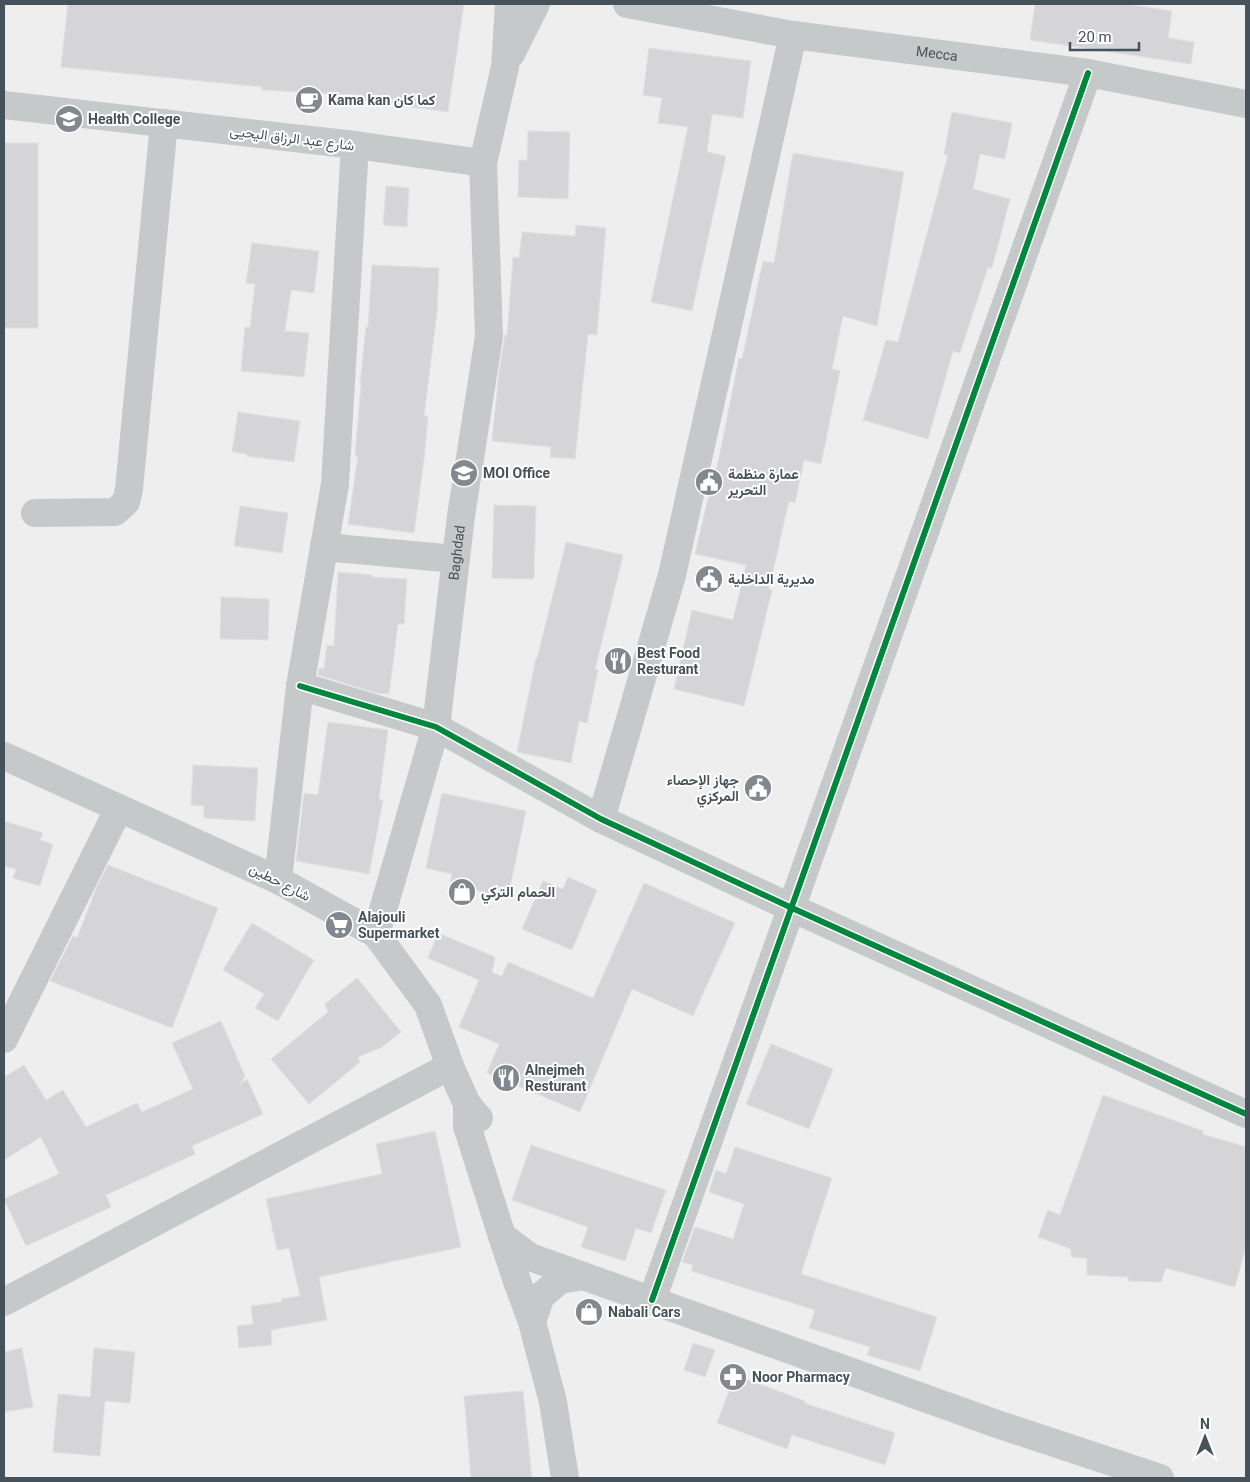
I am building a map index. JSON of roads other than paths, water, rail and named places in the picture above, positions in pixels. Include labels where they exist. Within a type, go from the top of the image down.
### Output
[{"type":"street","points":[[483,162],[505,66],[509,4]]},
{"type":"street","points":[[505,66],[536,4]]},
{"type":"street","name":"Mecca","points":[[628,4],[793,35],[1088,73],[1246,104]]},
{"type":"street","points":[[601,819],[672,575],[793,35]]},
{"type":"street","points":[[652,1300],[1088,73]]},
{"type":"street","name":"شارع عبد الرزاق اليحيى","points":[[4,105],[355,145],[483,162]]},
{"type":"street","points":[[35,513],[115,512],[126,502],[130,479],[164,124]]},
{"type":"street","points":[[278,880],[300,686],[335,484],[355,145]]},
{"type":"street","name":"Baghdad","points":[[376,934],[436,727],[461,516],[489,336],[483,162]]},
{"type":"street","points":[[324,547],[456,559]]},
{"type":"street","points":[[300,686],[436,727],[601,819],[1246,1114]]},
{"type":"street","name":"شارع حطين","points":[[4,756],[278,880],[376,934],[428,1005],[450,1066],[467,1104]]},
{"type":"street","points":[[4,1040],[119,808]]},
{"type":"street","points":[[4,1302],[450,1066]]},
{"type":"street","points":[[467,1104],[468,1126],[502,1236],[532,1322],[553,1402],[565,1478]]},
{"type":"street","points":[[467,1104],[481,1120],[510,1206],[535,1252]]},
{"type":"street","points":[[502,1236],[583,1276],[997,1424],[1160,1478]]},
{"type":"street","points":[[518,1284],[535,1252]]},
{"type":"street","points":[[532,1322],[541,1296],[560,1280],[583,1276]]},
{"type":"place","name":"Kama kan كما كان","points":[[309,100]]},
{"type":"place","name":"Health College","points":[[69,119]]},
{"type":"place","name":"MOI Office","points":[[464,473]]},
{"type":"place","name":"عمارة منظمة التحرير","points":[[709,482]]},
{"type":"place","name":"مديرية الداخلية","points":[[709,579]]},
{"type":"place","name":"Best Food Resturant","points":[[618,661]]},
{"type":"place","name":"جهاز الإحصاء المركزي","points":[[758,788]]},
{"type":"place","name":"الحمام التركي","points":[[462,892]]},
{"type":"place","name":"Alajouli Supermarket","points":[[339,925]]},
{"type":"place","name":"Alnejmeh Resturant","points":[[506,1078]]},
{"type":"place","name":"Nabali Cars","points":[[589,1312]]},
{"type":"place","name":"Noor Pharmacy","points":[[733,1377]]}]
